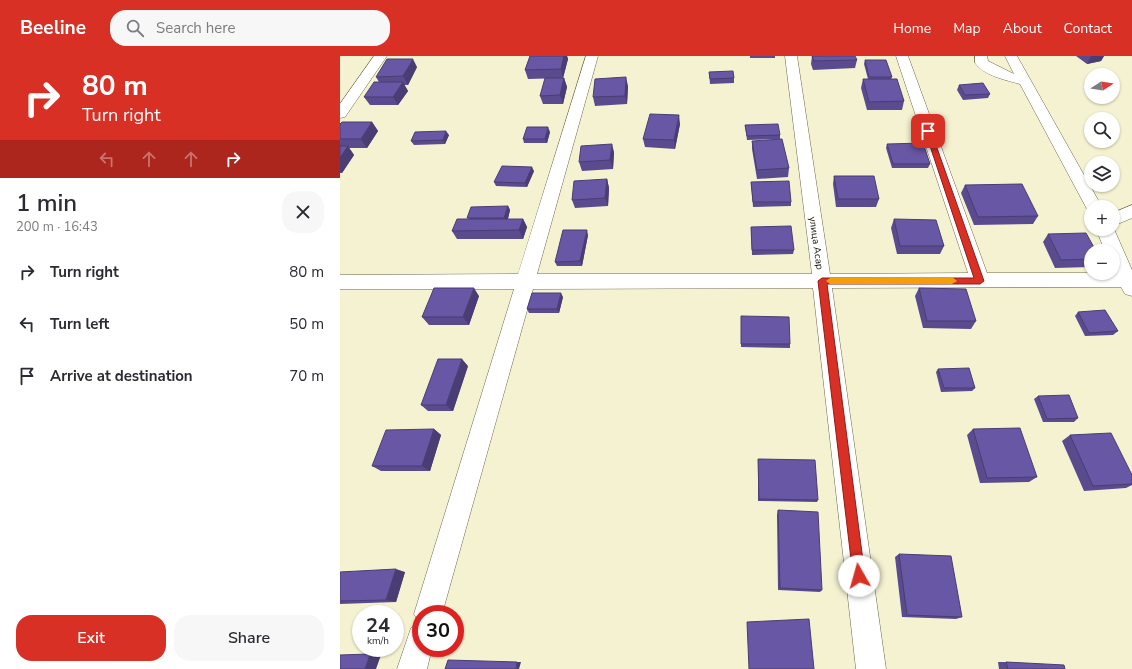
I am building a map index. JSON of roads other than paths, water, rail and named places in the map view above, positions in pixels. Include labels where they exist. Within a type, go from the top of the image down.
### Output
[{"type":"street","points":[[340,114],[381,56]]},
{"type":"street","points":[[431,605],[592,56]]},
{"type":"street","name":"улица Асар","points":[[791,56],[822,281],[871,669]]},
{"type":"street","points":[[902,56],[980,281]]},
{"type":"street","points":[[981,56],[982,63],[992,71],[1003,76],[1024,80]]},
{"type":"street","points":[[1011,56],[1090,200]]},
{"type":"street","points":[[1120,217],[1132,211]]},
{"type":"street","points":[[340,282],[980,281],[1129,284],[1108,236]]},
{"type":"street","points":[[412,669],[415,657]]}]
